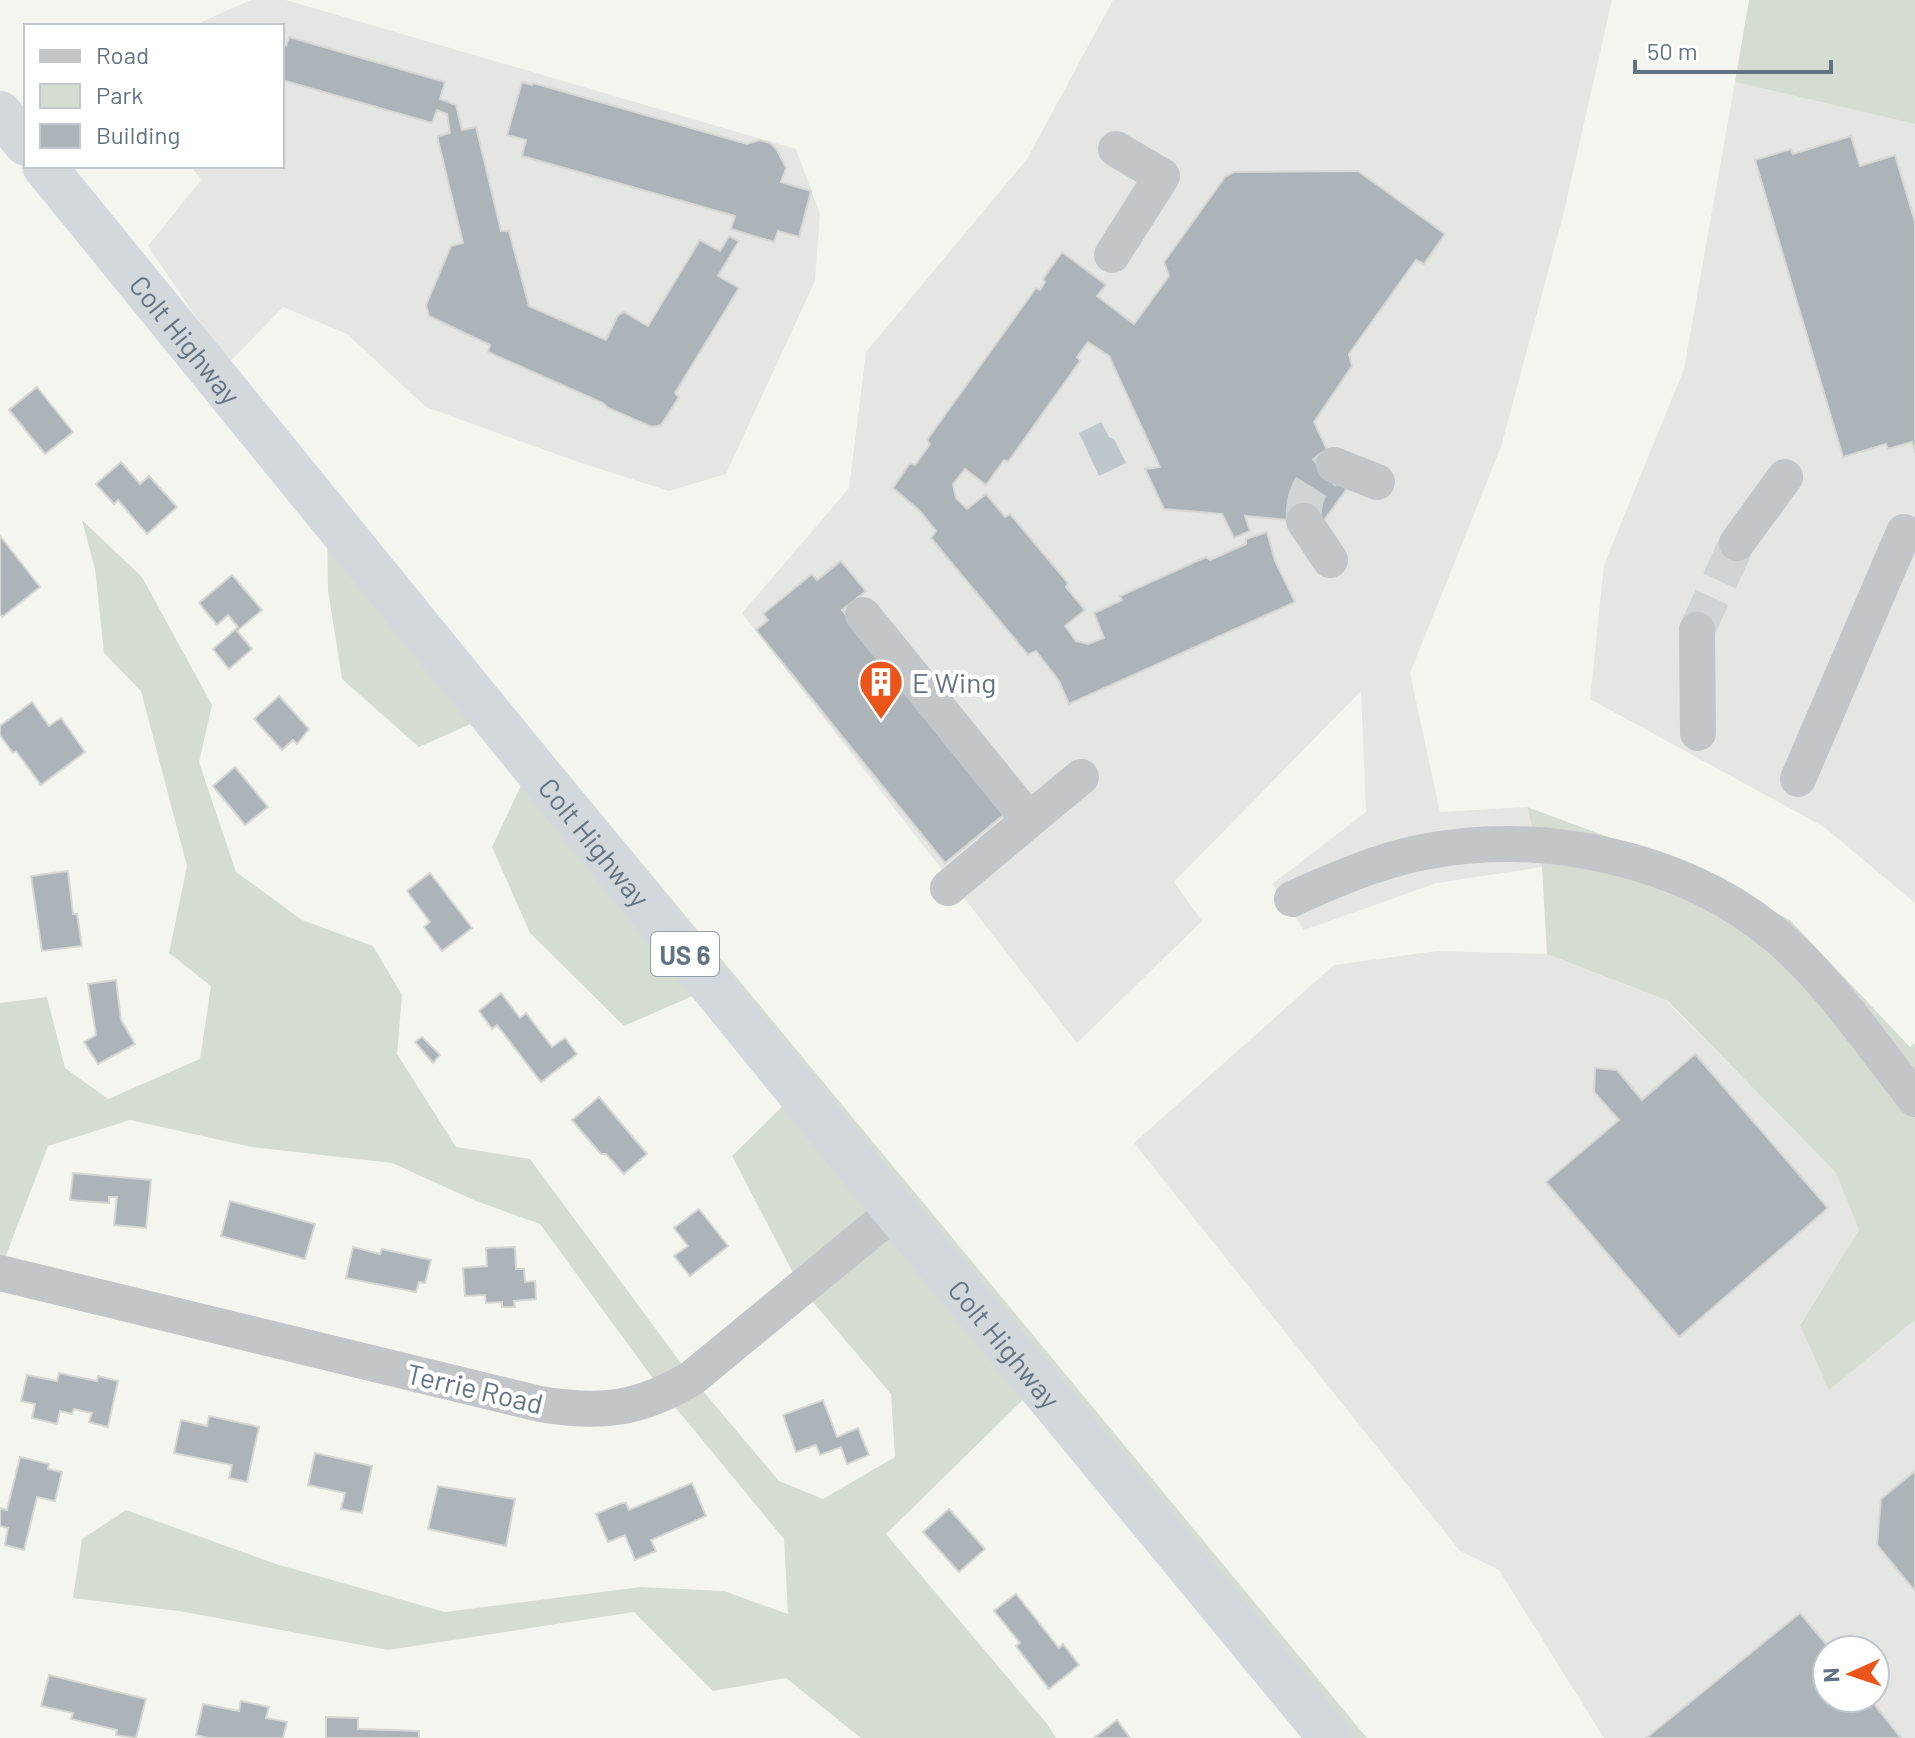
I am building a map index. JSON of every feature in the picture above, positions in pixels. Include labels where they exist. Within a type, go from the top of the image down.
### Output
[{"type":"highway","points":[[0,113],[24,142]]},
{"type":"highway","name":"Colt Highway","points":[[46,168],[895,1211],[1330,1738]]},
{"type":"street","points":[[1112,255],[1162,176],[1116,149]]},
{"type":"street","points":[[1334,465],[1377,482]]},
{"type":"street","points":[[1737,543],[1785,477]]},
{"type":"street","points":[[1304,521],[1330,560]]},
{"type":"street","points":[[1798,779],[1904,532]]},
{"type":"street","points":[[863,615],[1029,820]]},
{"type":"street","points":[[1697,630],[1698,733]]},
{"type":"street","points":[[948,888],[1081,777]]},
{"type":"street","points":[[1292,899],[1377,865],[1466,845],[1554,845],[1592,851],[1670,874],[1734,906],[1777,937],[1814,972],[1915,1099]]},
{"type":"street","name":"Terrie Road","points":[[0,1273],[540,1404],[574,1410],[607,1410],[638,1405],[665,1395],[692,1378],[895,1211]]},
{"type":"shaded area","points":[[251,0],[286,0],[796,149],[820,214],[815,281],[726,474],[669,491],[426,407],[347,334],[283,307],[228,364],[148,246],[201,180],[192,168],[284,168],[284,24],[197,24]]},
{"type":"shaded area","points":[[1113,0],[1612,0],[1563,216],[1501,447],[1410,673],[1440,812],[1527,807],[1542,867],[1437,883],[1304,930],[1272,884],[1366,812],[1361,691],[1174,882],[1202,921],[1077,1043],[742,613],[849,488],[866,352],[1027,159]]},
{"type":"shaded area","points":[[1735,82],[1915,124],[1915,903],[1824,827],[1590,699],[1604,565],[1684,369]]},
{"type":"shaded area","points":[[1101,422],[1126,463],[1099,476],[1079,433]]},
{"type":"shaded area","points":[[1437,951],[1547,954],[1667,1001],[1836,1173],[1860,1230],[1800,1324],[1830,1389],[1915,1320],[1915,1738],[1604,1738],[1499,1570],[1460,1551],[1134,1143],[1334,965]]},
{"type":"green space","points":[[1749,0],[1915,0],[1915,124],[1735,82]]},
{"type":"green space","points":[[228,364],[1367,1738],[1330,1738],[1038,1385],[886,1534],[1056,1738],[861,1738],[786,1678],[713,1691],[634,1612],[388,1650],[179,1611],[73,1598],[82,1539],[126,1510],[276,1564],[445,1612],[641,1587],[724,1591],[788,1614],[784,1539],[665,1395],[540,1224],[476,1201],[392,1163],[252,1147],[130,1120],[48,1146],[0,1271],[0,1003],[47,997],[65,1068],[108,1099],[200,1059],[211,986],[169,953],[187,866],[141,691],[104,653],[95,569],[82,520],[142,577],[212,705],[199,762],[236,872],[302,920],[373,946],[402,995],[397,1054],[456,1147],[530,1159],[692,1378],[779,1481],[823,1499],[895,1457],[891,1394],[801,1288],[732,1156],[797,1092],[713,987],[624,1026],[530,933],[492,847],[531,764],[491,715],[419,747],[342,679],[328,590],[327,514]]},
{"type":"green space","points":[[1527,807],[1654,854],[1790,920],[1910,1047],[1915,1043],[1915,1320],[1829,1390],[1800,1325],[1859,1230],[1836,1173],[1668,1001],[1547,954],[1542,867]]},
{"type":"building","points":[[289,37],[445,82],[440,99],[456,105],[462,130],[476,127],[501,231],[509,231],[529,306],[606,340],[618,315],[624,312],[648,326],[700,240],[720,251],[729,236],[739,241],[718,276],[739,288],[675,393],[679,397],[661,425],[652,427],[488,352],[490,345],[429,316],[426,305],[451,246],[463,243],[438,140],[438,136],[450,133],[447,114],[437,110],[432,123],[284,81]]},
{"type":"building","points":[[522,82],[747,144],[760,140],[770,143],[786,168],[781,182],[811,191],[799,237],[778,231],[774,242],[731,229],[735,216],[522,156],[526,140],[507,135]]},
{"type":"building","points":[[1851,136],[1860,166],[1895,155],[1915,222],[1915,453],[1912,442],[1888,449],[1886,444],[1843,457],[1755,160],[1791,149],[1793,154]]},
{"type":"building","points":[[1358,171],[1445,234],[1424,264],[1416,260],[1349,354],[1352,366],[1314,422],[1346,490],[1322,523],[1245,516],[1250,531],[1234,538],[1222,514],[1164,509],[1145,469],[1160,467],[1109,356],[1088,342],[1077,357],[1080,361],[1008,462],[1004,460],[986,485],[965,469],[953,484],[956,498],[967,509],[986,494],[1005,517],[1010,514],[1068,583],[1066,587],[1085,610],[1065,626],[1076,641],[1088,644],[1104,638],[1094,613],[1122,600],[1120,596],[1206,557],[1210,560],[1246,544],[1246,539],[1267,532],[1275,561],[1295,602],[1069,704],[1059,681],[1036,651],[1028,655],[931,538],[936,531],[920,511],[893,488],[910,463],[915,465],[930,444],[927,440],[1036,288],[1040,290],[1045,282],[1043,279],[1062,252],[1106,285],[1097,296],[1134,324],[1169,276],[1164,262],[1225,177],[1234,172]]},
{"type":"building","points":[[37,387],[73,432],[45,454],[9,410]]},
{"type":"building","points":[[121,462],[140,484],[149,476],[177,507],[147,534],[118,500],[114,504],[96,484]]},
{"type":"building","points":[[0,536],[40,587],[2,617],[0,614]]},
{"type":"building","name":"E Wing","points":[[841,561],[866,591],[842,610],[1007,812],[945,863],[756,630],[768,620],[763,614],[812,574],[817,580]]},
{"type":"building","points":[[232,575],[262,610],[237,631],[252,649],[229,669],[213,649],[238,627],[228,615],[217,625],[199,603]]},
{"type":"building","points":[[279,696],[309,729],[297,744],[293,740],[282,750],[254,719]]},
{"type":"building","points":[[32,702],[49,726],[61,718],[85,752],[41,785],[0,735],[0,726]]},
{"type":"building","points":[[235,767],[268,807],[245,825],[213,786]]},
{"type":"building","points":[[68,871],[73,914],[77,914],[82,946],[42,951],[31,876]]},
{"type":"building","points":[[430,873],[472,928],[442,951],[424,927],[430,922],[407,891]]},
{"type":"building","points":[[116,980],[121,1020],[135,1044],[98,1064],[84,1042],[96,1035],[88,984]]},
{"type":"building","points":[[501,993],[520,1018],[526,1013],[552,1047],[565,1038],[577,1054],[541,1082],[497,1025],[492,1029],[479,1011]]},
{"type":"building","points":[[422,1037],[440,1055],[433,1063],[415,1042]]},
{"type":"building","points":[[1695,1054],[1828,1208],[1679,1337],[1546,1182],[1619,1120],[1594,1092],[1595,1068],[1617,1070],[1642,1100]]},
{"type":"building","points":[[599,1097],[647,1154],[624,1174],[606,1154],[601,1154],[572,1120]]},
{"type":"building","points":[[73,1173],[151,1180],[146,1228],[114,1225],[117,1197],[109,1197],[109,1203],[70,1200]]},
{"type":"building","points":[[230,1201],[315,1224],[305,1259],[221,1236]]},
{"type":"building","points":[[699,1209],[728,1246],[690,1276],[674,1256],[688,1246],[674,1228]]},
{"type":"building","points":[[353,1247],[380,1254],[382,1249],[431,1260],[425,1283],[419,1282],[416,1292],[346,1278]]},
{"type":"building","points":[[515,1247],[516,1269],[524,1269],[525,1282],[535,1281],[536,1299],[514,1301],[515,1307],[502,1307],[502,1302],[486,1303],[485,1295],[465,1296],[463,1268],[487,1266],[486,1248]]},
{"type":"building","points":[[59,1373],[97,1381],[98,1376],[118,1381],[108,1427],[89,1422],[92,1413],[74,1409],[72,1414],[60,1411],[57,1424],[32,1418],[35,1404],[21,1401],[27,1375],[57,1381]]},
{"type":"building","points":[[823,1400],[837,1437],[858,1428],[869,1455],[847,1464],[841,1447],[820,1455],[816,1445],[796,1452],[783,1415]]},
{"type":"building","points":[[209,1416],[259,1427],[247,1482],[229,1478],[232,1465],[174,1453],[181,1420],[207,1426]]},
{"type":"building","points":[[315,1453],[372,1466],[362,1513],[341,1509],[345,1493],[308,1485]]},
{"type":"building","points":[[20,1457],[49,1464],[48,1469],[62,1472],[55,1501],[37,1497],[24,1550],[5,1545],[8,1528],[0,1526],[0,1508],[7,1510]]},
{"type":"building","points":[[1915,1471],[1915,1591],[1877,1545],[1881,1499]]},
{"type":"building","points":[[692,1483],[706,1516],[651,1540],[656,1551],[635,1560],[625,1535],[608,1542],[596,1514],[622,1503],[626,1503],[629,1510]]},
{"type":"building","points":[[438,1486],[515,1499],[506,1546],[428,1529]]},
{"type":"building","points":[[949,1509],[985,1549],[959,1572],[923,1532]]},
{"type":"building","points":[[1016,1594],[1059,1648],[1063,1644],[1079,1665],[1049,1689],[1016,1646],[1020,1643],[994,1611]]},
{"type":"building","points":[[1800,1613],[1818,1634],[1811,1634],[1811,1714],[1882,1714],[1901,1738],[1646,1738]]},
{"type":"building","points":[[49,1675],[146,1699],[136,1738],[116,1735],[117,1730],[71,1719],[73,1713],[41,1706]]},
{"type":"building","points":[[241,1701],[269,1707],[266,1718],[287,1722],[283,1738],[208,1738],[196,1735],[203,1704],[239,1711]]},
{"type":"building","points":[[326,1717],[358,1718],[358,1729],[419,1731],[419,1738],[326,1738]]},
{"type":"building","points":[[1117,1720],[1130,1738],[1094,1738]]},
{"type":"tunnel","points":[[1304,521],[1310,488],[1334,465]]},
{"type":"tunnel","points":[[1697,630],[1737,543]]},
{"type":"place","name":"E Wing","points":[[881,721]]}]
